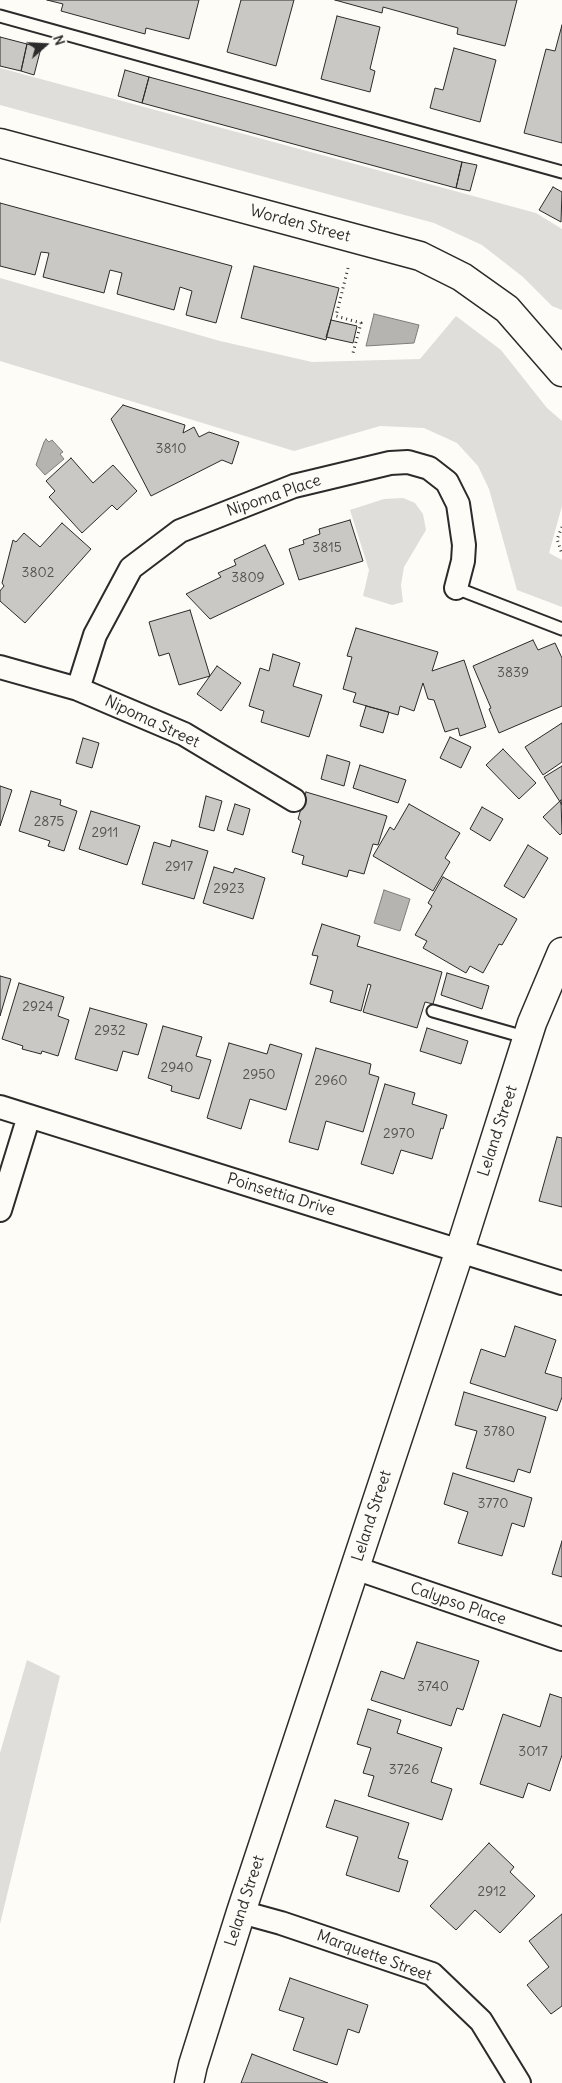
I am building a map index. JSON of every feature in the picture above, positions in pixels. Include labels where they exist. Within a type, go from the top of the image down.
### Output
[{"type":"street","name":"Worden Street","points":[[0,143],[420,256],[462,277],[507,309],[562,372]]},
{"type":"street","name":"Nipoma Place","points":[[78,689],[94,635],[131,568],[180,531],[294,486],[390,463],[408,462],[429,468],[447,482],[458,504],[464,545],[463,561],[456,588]]},
{"type":"street","name":"Nipoma Street","points":[[0,667],[78,689],[184,734],[294,800]]},
{"type":"street","name":"Leland Street","points":[[189,2083],[192,2065],[241,1912],[460,1250],[528,1038],[562,952]]},
{"type":"street","name":"Poinsettia Drive","points":[[0,1107],[562,1283]]},
{"type":"street","points":[[0,1210],[30,1116]]},
{"type":"street","name":"Calypso Place","points":[[355,1568],[562,1639]]},
{"type":"street","name":"Marquette Street","points":[[241,1912],[281,1923],[432,1974],[482,2021],[519,2083]]},
{"type":"lane","points":[[0,16],[562,172]]},
{"type":"lane","points":[[456,588],[562,629]]},
{"type":"lane","points":[[434,1011],[528,1038]]},
{"type":"path","points":[[348,268],[336,316],[362,321],[354,353]]},
{"type":"path","points":[[562,528],[557,538],[562,554]]},
{"type":"shaded area","points":[[0,68],[536,213],[562,229],[562,310],[552,306],[523,277],[482,245],[434,223],[0,105]]},
{"type":"shaded area","points":[[0,278],[220,341],[312,362],[420,359],[456,316],[501,350],[547,408],[562,421],[562,506],[549,553],[562,560],[562,607],[517,590],[489,489],[478,466],[457,443],[424,428],[380,426],[294,451],[0,361]]},
{"type":"shaded area","points":[[374,314],[419,325],[414,343],[366,346]]},
{"type":"shaded area","points":[[46,439],[49,442],[52,440],[63,452],[60,454],[64,459],[45,475],[36,465]]},
{"type":"shaded area","points":[[403,498],[415,503],[423,514],[426,530],[404,567],[401,585],[403,602],[392,605],[363,596],[369,570],[350,510],[384,499]]},
{"type":"shaded area","points":[[384,890],[410,899],[400,931],[374,923]]},
{"type":"shaded area","points":[[27,1660],[60,1676],[0,1924],[0,1753]]},
{"type":"building","points":[[47,0],[199,0],[189,39],[146,28],[145,34],[61,11],[63,4]]},
{"type":"building","points":[[241,0],[294,0],[276,66],[227,52]]},
{"type":"building","points":[[335,0],[517,0],[505,46],[457,34],[458,28],[383,7],[382,13]]},
{"type":"building","points":[[337,16],[380,27],[370,69],[375,71],[370,92],[321,79]]},
{"type":"building","points":[[562,25],[562,143],[524,133],[546,49],[555,51]]},
{"type":"building","points":[[0,37],[27,44],[21,71],[0,66]]},
{"type":"building","points":[[27,44],[41,48],[34,75],[21,71]]},
{"type":"building","points":[[454,48],[496,60],[480,122],[430,108],[435,88],[443,90]]},
{"type":"building","points":[[125,70],[149,77],[142,103],[118,96]]},
{"type":"building","points":[[149,77],[462,162],[456,188],[142,103]]},
{"type":"building","points":[[462,162],[477,165],[470,191],[456,188]]},
{"type":"building","points":[[553,187],[562,192],[561,222],[539,210]]},
{"type":"building","points":[[0,203],[232,266],[216,323],[186,315],[192,291],[180,287],[174,310],[117,294],[122,273],[110,270],[104,293],[43,277],[49,253],[41,252],[35,275],[0,266]]},
{"type":"building","points":[[254,266],[339,288],[326,340],[241,318]]},
{"type":"building","points":[[331,320],[357,326],[353,343],[326,337]]},
{"type":"building","points":[[123,405],[185,425],[183,433],[194,427],[199,437],[209,432],[239,442],[232,464],[222,460],[151,496],[111,419]]},
{"type":"building","points":[[71,458],[93,483],[113,465],[137,491],[117,510],[112,505],[82,533],[49,497],[55,491],[46,481]]},
{"type":"building","points":[[350,520],[363,561],[299,580],[289,549],[304,544],[303,540],[320,534],[319,529]]},
{"type":"building","points":[[62,523],[91,549],[25,623],[0,601],[0,591],[4,586],[2,583],[13,540],[16,542],[24,533],[40,547]]},
{"type":"building","points":[[265,545],[284,584],[210,619],[186,594],[221,577],[218,573],[236,565],[234,560]]},
{"type":"building","points":[[190,610],[210,676],[179,685],[169,653],[159,656],[149,622]]},
{"type":"building","points":[[356,628],[438,652],[432,671],[464,660],[486,727],[460,736],[458,728],[445,732],[434,700],[428,699],[423,683],[414,711],[400,706],[398,715],[353,702],[356,693],[343,689],[352,657],[347,656]]},
{"type":"building","points":[[533,640],[538,650],[555,643],[562,658],[562,706],[499,733],[489,709],[491,708],[473,666]]},
{"type":"building","points":[[273,654],[300,663],[293,686],[322,695],[309,737],[261,722],[264,711],[249,706],[260,668],[269,671]]},
{"type":"building","points":[[217,666],[241,683],[221,711],[197,694]]},
{"type":"building","points":[[366,706],[389,712],[383,733],[360,726]]},
{"type":"building","points":[[562,723],[562,762],[543,775],[525,747]]},
{"type":"building","points":[[450,737],[471,747],[461,768],[440,758]]},
{"type":"building","points":[[83,738],[99,743],[92,768],[76,763]]},
{"type":"building","points":[[503,749],[536,783],[519,799],[486,765]]},
{"type":"building","points":[[327,755],[350,762],[344,786],[321,779]]},
{"type":"building","points":[[360,765],[406,780],[398,803],[353,788]]},
{"type":"building","points":[[562,766],[562,805],[544,777]]},
{"type":"building","points":[[0,786],[12,790],[0,826]]},
{"type":"building","points":[[31,791],[61,800],[60,805],[77,811],[64,851],[48,846],[50,841],[19,831]]},
{"type":"building","points":[[306,792],[387,816],[378,845],[373,844],[364,874],[349,870],[347,877],[302,864],[304,856],[292,852],[301,821],[298,819]]},
{"type":"building","points":[[206,796],[222,801],[214,831],[199,827]]},
{"type":"building","points":[[561,800],[562,833],[560,835],[543,817]]},
{"type":"building","points":[[235,804],[250,809],[243,835],[227,830]]},
{"type":"building","points":[[409,804],[460,833],[445,858],[450,862],[433,891],[373,856],[390,827],[394,830]]},
{"type":"building","points":[[482,807],[503,819],[490,841],[470,829]]},
{"type":"building","points":[[91,811],[140,826],[127,865],[79,849]]},
{"type":"building","points":[[172,840],[208,851],[194,899],[142,884],[154,842],[170,847]]},
{"type":"building","points":[[528,845],[548,858],[524,898],[504,886]]},
{"type":"building","points":[[214,867],[233,873],[235,868],[265,878],[253,919],[203,903]]},
{"type":"building","points":[[443,877],[517,919],[502,945],[499,944],[483,973],[470,966],[466,973],[423,948],[427,941],[415,935],[432,906],[428,903]]},
{"type":"building","points":[[322,924],[360,936],[357,946],[442,972],[433,1004],[425,1002],[417,1028],[363,1012],[371,985],[368,984],[361,1011],[330,1002],[333,991],[310,984],[318,956],[312,955]]},
{"type":"building","points":[[447,973],[489,986],[482,1009],[441,995]]},
{"type":"building","points":[[0,976],[11,979],[0,1016]]},
{"type":"building","points":[[19,983],[64,997],[58,1016],[69,1020],[58,1056],[42,1051],[41,1054],[22,1049],[23,1046],[2,1039]]},
{"type":"building","points":[[90,1008],[147,1024],[138,1055],[123,1051],[117,1071],[75,1059]]},
{"type":"building","points":[[163,1026],[202,1037],[196,1056],[211,1060],[199,1099],[171,1091],[172,1086],[148,1078]]},
{"type":"building","points":[[427,1028],[468,1041],[461,1064],[420,1051]]},
{"type":"building","points":[[229,1043],[267,1054],[270,1044],[302,1054],[286,1110],[250,1099],[241,1129],[207,1118]]},
{"type":"building","points":[[316,1048],[371,1064],[369,1074],[379,1077],[363,1132],[326,1121],[318,1150],[289,1142]]},
{"type":"building","points":[[385,1084],[415,1093],[412,1104],[447,1115],[432,1159],[401,1150],[393,1174],[361,1164]]},
{"type":"building","points":[[557,1137],[562,1138],[562,1207],[539,1201]]},
{"type":"building","points":[[515,1326],[556,1340],[545,1373],[562,1378],[562,1397],[557,1411],[470,1383],[481,1349],[505,1357]]},
{"type":"building","points":[[464,1392],[546,1417],[530,1473],[518,1469],[514,1482],[466,1468],[477,1431],[455,1425]]},
{"type":"building","points":[[453,1473],[532,1498],[524,1527],[512,1523],[502,1556],[458,1543],[468,1512],[444,1504]]},
{"type":"building","points":[[562,1541],[562,1577],[552,1574]]},
{"type":"building","points":[[417,1642],[479,1661],[463,1710],[457,1708],[451,1726],[371,1700],[381,1671],[404,1679]]},
{"type":"building","points":[[550,1694],[562,1698],[562,1755],[550,1791],[528,1783],[523,1798],[480,1784],[503,1714],[540,1727]]},
{"type":"building","points":[[368,1709],[401,1720],[397,1733],[442,1748],[431,1782],[452,1789],[442,1820],[368,1796],[374,1776],[363,1773],[371,1748],[357,1744]]},
{"type":"building","points":[[335,1800],[409,1823],[398,1858],[408,1861],[399,1892],[346,1875],[358,1837],[326,1827]]},
{"type":"building","points":[[489,1843],[514,1867],[510,1872],[535,1896],[500,1933],[475,1910],[456,1930],[430,1906]]},
{"type":"building","points":[[562,1914],[562,2006],[551,2014],[527,1985],[549,1967],[529,1941]]},
{"type":"building","points":[[290,1978],[368,2005],[359,2033],[348,2029],[337,2065],[293,2050],[304,2018],[279,2010]]},
{"type":"building","points":[[252,2054],[328,2083],[241,2083]]}]
